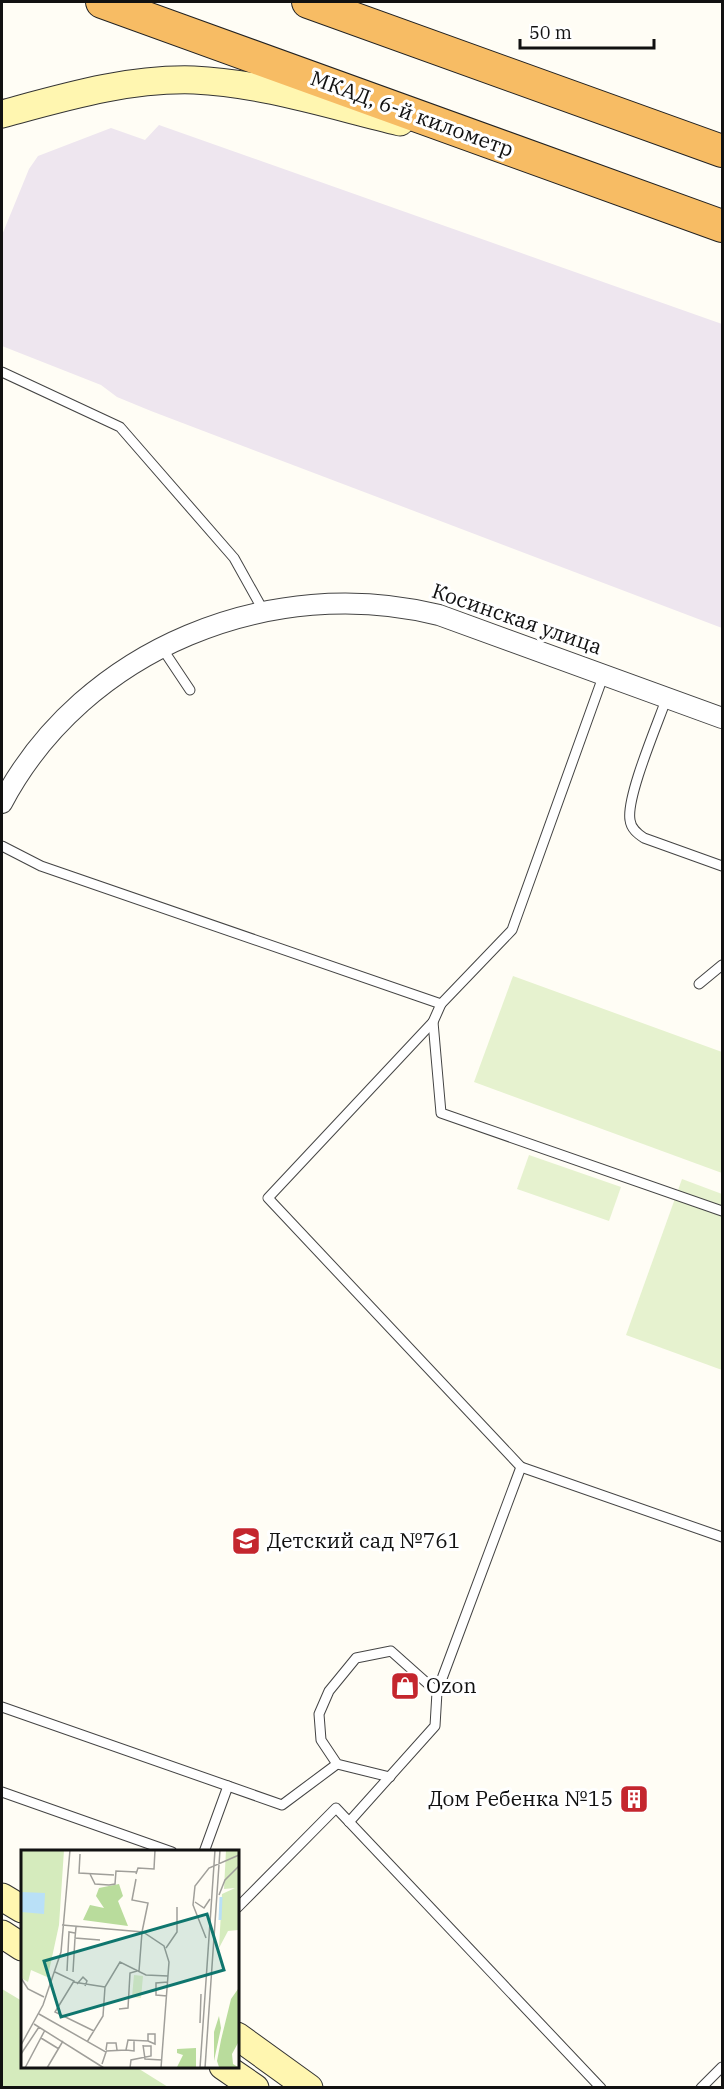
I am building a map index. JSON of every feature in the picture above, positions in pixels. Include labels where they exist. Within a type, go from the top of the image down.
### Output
[{"type":"highway","name":"МКАД, 6-й километр","points":[[102,2],[723,226]]},
{"type":"highway","points":[[308,2],[723,151]]},
{"type":"main road","points":[[2,114],[103,88],[134,83],[195,80],[257,88],[502,146]]},
{"type":"main road","points":[[2,1897],[21,1908]]},
{"type":"main road","points":[[2,1934],[21,1946]]},
{"type":"main road","points":[[238,2037],[309,2088]]},
{"type":"main road","points":[[225,2068],[255,2088]]},
{"type":"street","name":"Косинская улица","points":[[2,803],[39,748],[80,703],[127,666],[210,627],[263,610],[330,603],[409,608],[458,621],[723,718]]},
{"type":"lane","points":[[2,372],[120,427],[234,558],[263,610]]},
{"type":"lane","points":[[162,648],[190,690]]},
{"type":"lane","points":[[604,674],[512,930],[441,1004],[434,1022],[268,1198],[521,1467],[723,1537]]},
{"type":"lane","points":[[667,697],[632,801],[630,820],[634,831],[644,838],[723,866]]},
{"type":"lane","points":[[2,846],[41,866],[441,1004]]},
{"type":"lane","points":[[699,984],[723,965]]},
{"type":"lane","points":[[434,1022],[441,1113],[723,1211]]},
{"type":"lane","points":[[349,1822],[435,1726],[437,1692],[521,1467]]},
{"type":"lane","points":[[390,1777],[337,1764],[321,1740],[319,1714],[329,1691],[356,1658],[391,1651],[437,1692]]},
{"type":"lane","points":[[2,1707],[282,1805],[337,1764]]},
{"type":"lane","points":[[205,1850],[228,1786]]},
{"type":"lane","points":[[2,1792],[166,1850]]},
{"type":"lane","points":[[238,1906],[336,1808],[601,2088]]},
{"type":"lane","points":[[701,2088],[723,2067]]},
{"type":"shaded area","points":[[159,125],[722,324],[722,628],[151,411],[117,397],[101,385],[2,346],[2,235],[29,169],[38,156],[111,128],[145,140]]},
{"type":"green space","points":[[513,976],[722,1052],[722,1173],[474,1082]]},
{"type":"green space","points":[[529,1155],[621,1187],[609,1221],[517,1189]]},
{"type":"green space","points":[[682,1179],[722,1194],[722,1370],[626,1335]]},
{"type":"green space","points":[[2,1989],[21,2000],[21,2068],[138,2068],[168,2087],[2,2087]]},
{"type":"place","name":"Детский сад №761","points":[[246,1541]]},
{"type":"place","name":"Ozon","points":[[405,1686]]},
{"type":"place","name":"Дом Ребенка №15","points":[[634,1799]]}]
